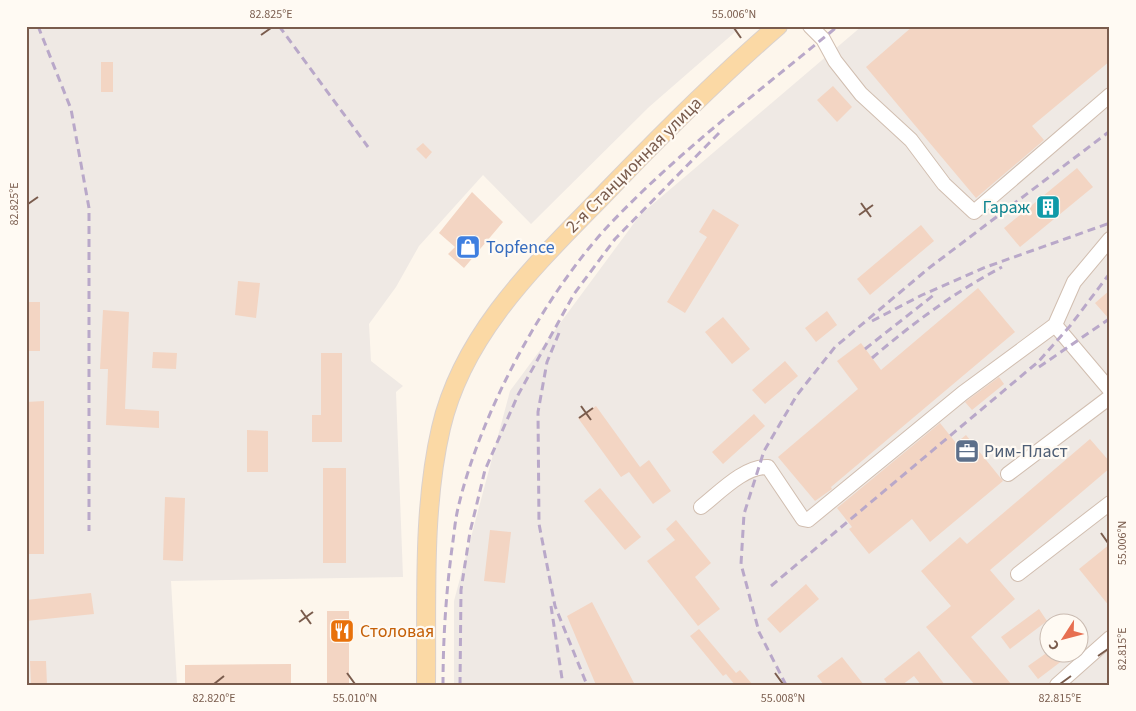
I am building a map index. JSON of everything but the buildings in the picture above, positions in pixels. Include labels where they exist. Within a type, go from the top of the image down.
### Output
[{"type":"main road","name":"2-я Станционная улица","points":[[426,685],[430,490],[440,428],[449,400],[481,334],[531,270],[549,251],[646,151],[778,26]]},
{"type":"lane","points":[[810,26],[823,38],[835,61],[861,94],[911,140],[944,184],[974,212],[1110,95]]},
{"type":"lane","points":[[701,507],[738,479],[759,467],[768,467],[803,519],[808,520],[963,393],[1055,325],[1074,282],[1110,239]]},
{"type":"lane","points":[[1055,325],[1110,390]]},
{"type":"lane","points":[[1008,474],[1110,397]]},
{"type":"lane","points":[[1018,574],[1110,503]]},
{"type":"lane","points":[[1057,685],[1110,638]]},
{"type":"shaded area","points":[[26,26],[742,26],[649,107],[531,224],[483,175],[419,246],[396,287],[369,324],[371,361],[403,386],[396,392],[403,577],[171,581],[177,685],[26,685]]},
{"type":"shaded area","points":[[862,26],[1110,26],[1110,685],[454,685],[454,601],[510,391],[640,215]]},
{"type":"railway","points":[[38,26],[71,109],[89,208],[89,531]]},
{"type":"railway","points":[[279,26],[368,147]]},
{"type":"railway","points":[[443,685],[444,633],[452,548],[458,508],[468,472],[498,396],[538,321],[584,254],[635,198],[720,122],[838,26]]},
{"type":"railway","points":[[786,685],[759,632],[741,564],[744,514],[764,451],[797,395],[835,347],[929,268],[1110,131]]},
{"type":"railway","points":[[460,685],[461,590],[470,532],[485,470],[518,395],[574,294],[615,239],[719,133]]},
{"type":"railway","points":[[872,321],[922,295],[986,267],[1110,223]]},
{"type":"railway","points":[[872,358],[935,309],[1002,267]]},
{"type":"railway","points":[[771,586],[1038,362],[1070,326],[1110,273]]},
{"type":"railway","points":[[865,349],[935,294]]},
{"type":"railway","points":[[1039,367],[1109,319]]},
{"type":"railway","points":[[559,333],[547,362],[538,412],[539,524],[555,606],[587,685]]},
{"type":"railway","points":[[551,606],[563,685]]},
{"type":"place","name":"Гараж","points":[[1048,207]]},
{"type":"place","name":"Topfence","points":[[468,247]]},
{"type":"place","name":"Рим-Пласт","points":[[967,451]]},
{"type":"place","name":"Столовая","points":[[342,631]]}]
